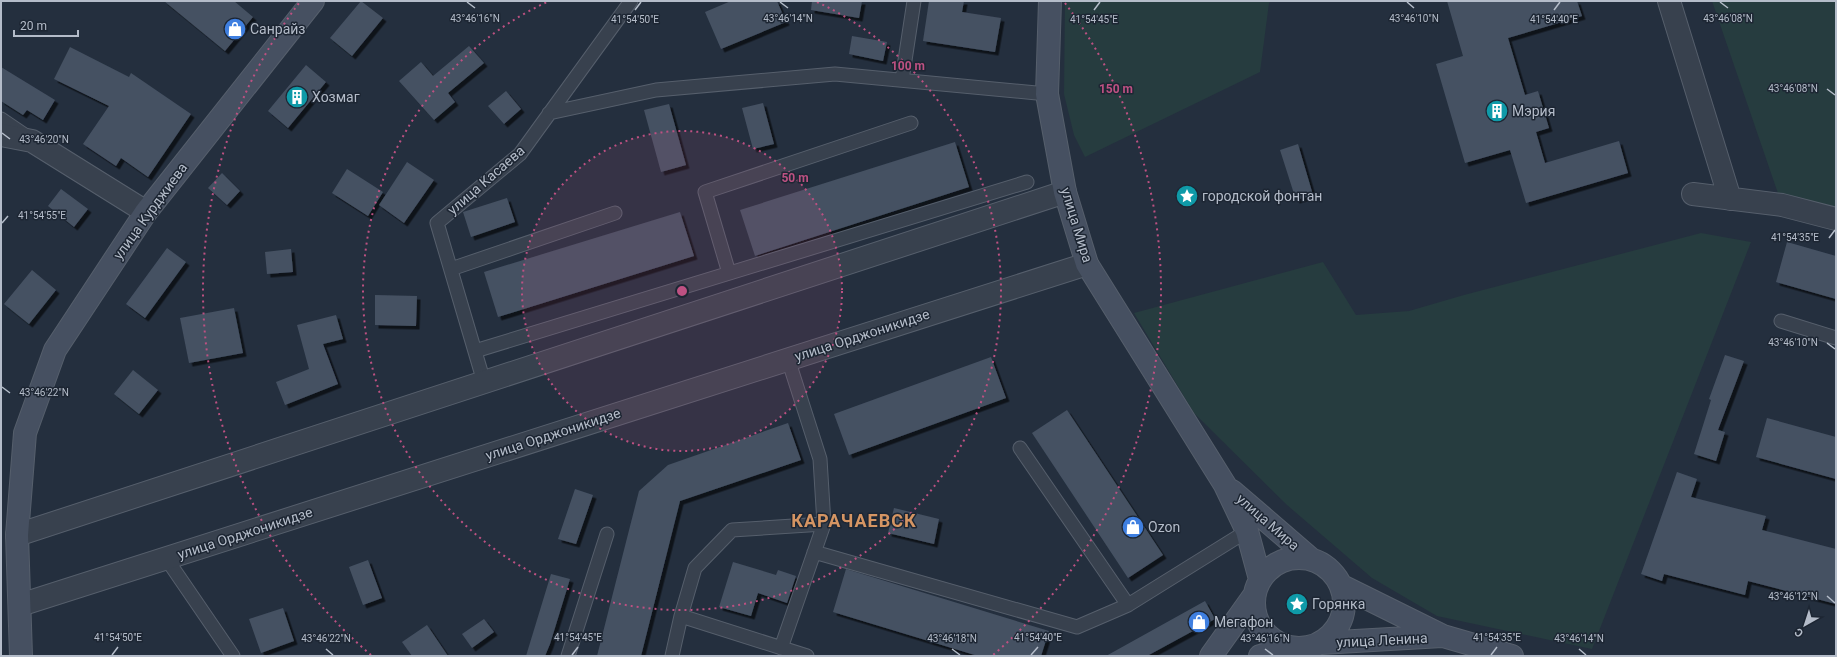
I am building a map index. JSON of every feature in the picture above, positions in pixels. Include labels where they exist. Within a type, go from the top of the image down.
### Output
[{"type":"street","name":"улица Курджиева","points":[[17,535],[25,434],[55,350],[146,212],[313,1]]},
{"type":"street","name":"улица Мира","points":[[1050,1],[1047,94],[1065,192],[1087,264],[1225,485],[1247,531],[1257,588]]},
{"type":"street","points":[[1669,1],[1730,199]]},
{"type":"street","points":[[1,135],[32,141],[146,212]]},
{"type":"street","points":[[21,656],[17,535],[1065,192]]},
{"type":"street","points":[[1693,194],[1782,205],[1836,219]]},
{"type":"street","name":"улица Орджоникидзе","points":[[20,605],[1087,264]]},
{"type":"street","name":"улица Мира","points":[[1225,485],[1311,559]]},
{"type":"street","points":[[1211,656],[1270,567],[1284,560],[1296,557],[1311,559],[1325,565],[1342,586],[1345,601],[1343,617],[1335,632],[1321,643],[1306,648],[1290,648],[1260,656]]},
{"type":"street","name":"улица Ленина","points":[[1342,586],[1443,636],[1512,656]]},
{"type":"street","points":[[1257,588],[1254,613],[1261,628],[1274,642],[1290,648]]},
{"type":"street","name":"улица Ленина","points":[[1321,643],[1443,636]]},
{"type":"lane","name":"улица Касаева","points":[[484,382],[437,223],[520,154],[631,1]]},
{"type":"lane","points":[[902,80],[914,1]]},
{"type":"lane","points":[[550,113],[656,90],[835,74],[1047,94]]},
{"type":"lane","points":[[1,119],[32,141]]},
{"type":"lane","points":[[729,273],[705,192],[911,123]]},
{"type":"lane","points":[[475,351],[1028,182]]},
{"type":"lane","points":[[451,269],[616,213]]},
{"type":"lane","points":[[1781,321],[1836,338]]},
{"type":"lane","points":[[781,648],[824,524],[820,459],[788,359]]},
{"type":"lane","points":[[1020,448],[1128,605]]},
{"type":"lane","points":[[672,656],[681,616],[695,568],[732,530],[824,524]]},
{"type":"lane","points":[[814,552],[1077,627],[1128,605],[1247,531]]},
{"type":"lane","points":[[568,656],[607,534]]},
{"type":"lane","points":[[166,558],[233,656]]},
{"type":"lane","points":[[681,616],[807,656]]},
{"type":"green space","points":[[1065,1],[1272,1],[1269,3],[1260,72],[1085,157],[1074,135],[1064,94]]},
{"type":"green space","points":[[1712,1],[1836,1],[1836,219],[1782,205]]},
{"type":"green space","points":[[1701,233],[1751,242],[1592,649],[1437,616],[1372,578],[1287,505],[1194,413],[1134,313],[1323,262],[1356,315],[1409,311],[1464,295]]},
{"type":"building","points":[[164,1],[234,1],[253,17],[225,51]]},
{"type":"building","points":[[361,1],[383,18],[352,56],[330,38]]},
{"type":"building","points":[[731,1],[777,1],[786,22],[721,49],[705,12]]},
{"type":"building","points":[[812,1],[862,1],[859,18],[811,10]]},
{"type":"building","points":[[929,1],[964,1],[962,12],[1001,18],[995,52],[923,41]]},
{"type":"building","name":"Мэрия","points":[[1447,1],[1577,1],[1582,16],[1508,38],[1525,95],[1538,91],[1549,128],[1536,132],[1545,163],[1619,141],[1628,173],[1526,203],[1510,150],[1465,163],[1436,64],[1463,56]]},
{"type":"building","points":[[852,36],[887,42],[883,61],[849,54]]},
{"type":"building","points":[[469,46],[484,63],[448,93],[455,102],[434,120],[399,81],[421,62],[433,76]]},
{"type":"building","points":[[70,47],[129,77],[131,73],[191,114],[148,177],[121,158],[116,166],[83,144],[109,106],[54,79]]},
{"type":"building","name":"Хозмаг","points":[[306,65],[326,82],[288,128],[268,111]]},
{"type":"building","points":[[1,67],[55,100],[43,120],[27,110],[23,115],[1,101]]},
{"type":"building","points":[[506,91],[521,109],[504,124],[488,106]]},
{"type":"building","points":[[763,103],[774,144],[753,149],[742,108]]},
{"type":"building","points":[[669,104],[686,165],[661,172],[644,110]]},
{"type":"building","points":[[955,142],[969,187],[755,256],[740,210]]},
{"type":"building","points":[[1298,144],[1313,195],[1296,200],[1280,150]]},
{"type":"building","points":[[407,162],[434,180],[404,223],[379,205]]},
{"type":"building","points":[[347,169],[383,192],[368,216],[332,193]]},
{"type":"building","points":[[222,173],[240,191],[227,205],[208,188]]},
{"type":"building","points":[[61,189],[88,209],[74,227],[48,206]]},
{"type":"building","points":[[507,198],[515,222],[471,237],[463,212]]},
{"type":"building","points":[[680,212],[694,256],[498,317],[484,272]]},
{"type":"building","points":[[1787,242],[1836,256],[1836,299],[1776,282]]},
{"type":"building","points":[[167,248],[186,262],[145,318],[126,304]]},
{"type":"building","points":[[291,249],[293,272],[267,274],[265,252]]},
{"type":"building","points":[[32,270],[56,290],[29,324],[4,304]]},
{"type":"building","points":[[375,295],[417,296],[416,326],[375,325]]},
{"type":"building","points":[[234,308],[243,353],[189,363],[180,318]]},
{"type":"building","points":[[336,315],[343,339],[323,344],[338,384],[285,405],[276,382],[309,369],[297,325]]},
{"type":"building","points":[[1725,355],[1744,361],[1718,430],[1725,432],[1716,461],[1694,454],[1711,400],[1709,399]]},
{"type":"building","points":[[991,357],[1006,398],[849,455],[834,414]]},
{"type":"building","points":[[133,370],[158,390],[139,414],[114,394]]},
{"type":"building","points":[[1067,410],[1163,555],[1128,578],[1032,433]]},
{"type":"building","points":[[1767,418],[1836,437],[1836,479],[1756,457]]},
{"type":"building","points":[[788,423],[801,460],[680,501],[641,656],[597,656],[639,491],[668,465]]},
{"type":"building","points":[[1677,472],[1697,479],[1691,497],[1766,516],[1762,530],[1836,549],[1836,604],[1748,581],[1745,595],[1664,574],[1662,581],[1641,574]]},
{"type":"building","points":[[575,489],[593,495],[576,544],[558,539]]},
{"type":"building","points":[[894,508],[939,519],[934,544],[888,533]]},
{"type":"building","points":[[368,560],[382,598],[363,605],[349,567]]},
{"type":"building","points":[[733,562],[776,575],[778,570],[796,576],[787,603],[758,593],[751,616],[719,607]]},
{"type":"building","points":[[846,569],[1049,631],[1041,656],[978,656],[833,612]]},
{"type":"building","points":[[551,574],[570,579],[545,656],[526,656]]},
{"type":"building","points":[[1205,601],[1215,619],[1147,656],[1106,656]]},
{"type":"building","points":[[283,608],[294,641],[261,653],[249,619]]},
{"type":"building","points":[[484,619],[494,632],[472,648],[462,634]]},
{"type":"building","points":[[427,625],[448,656],[412,656],[402,642]]},
{"type":"place","name":"Санрайз","points":[[235,29]]},
{"type":"place","name":"Хозмаг","points":[[297,97]]},
{"type":"place","name":"Мэрия","points":[[1497,111]]},
{"type":"place","name":"городской фонтан","points":[[1187,196]]},
{"type":"place","name":"Ozon","points":[[1133,527]]},
{"type":"place","name":"Горянка","points":[[1297,604]]},
{"type":"place","name":"Мегафон","points":[[1199,622]]},
{"type":"district","name":"КАРАЧАЕВСК","points":[[854,520]]}]
